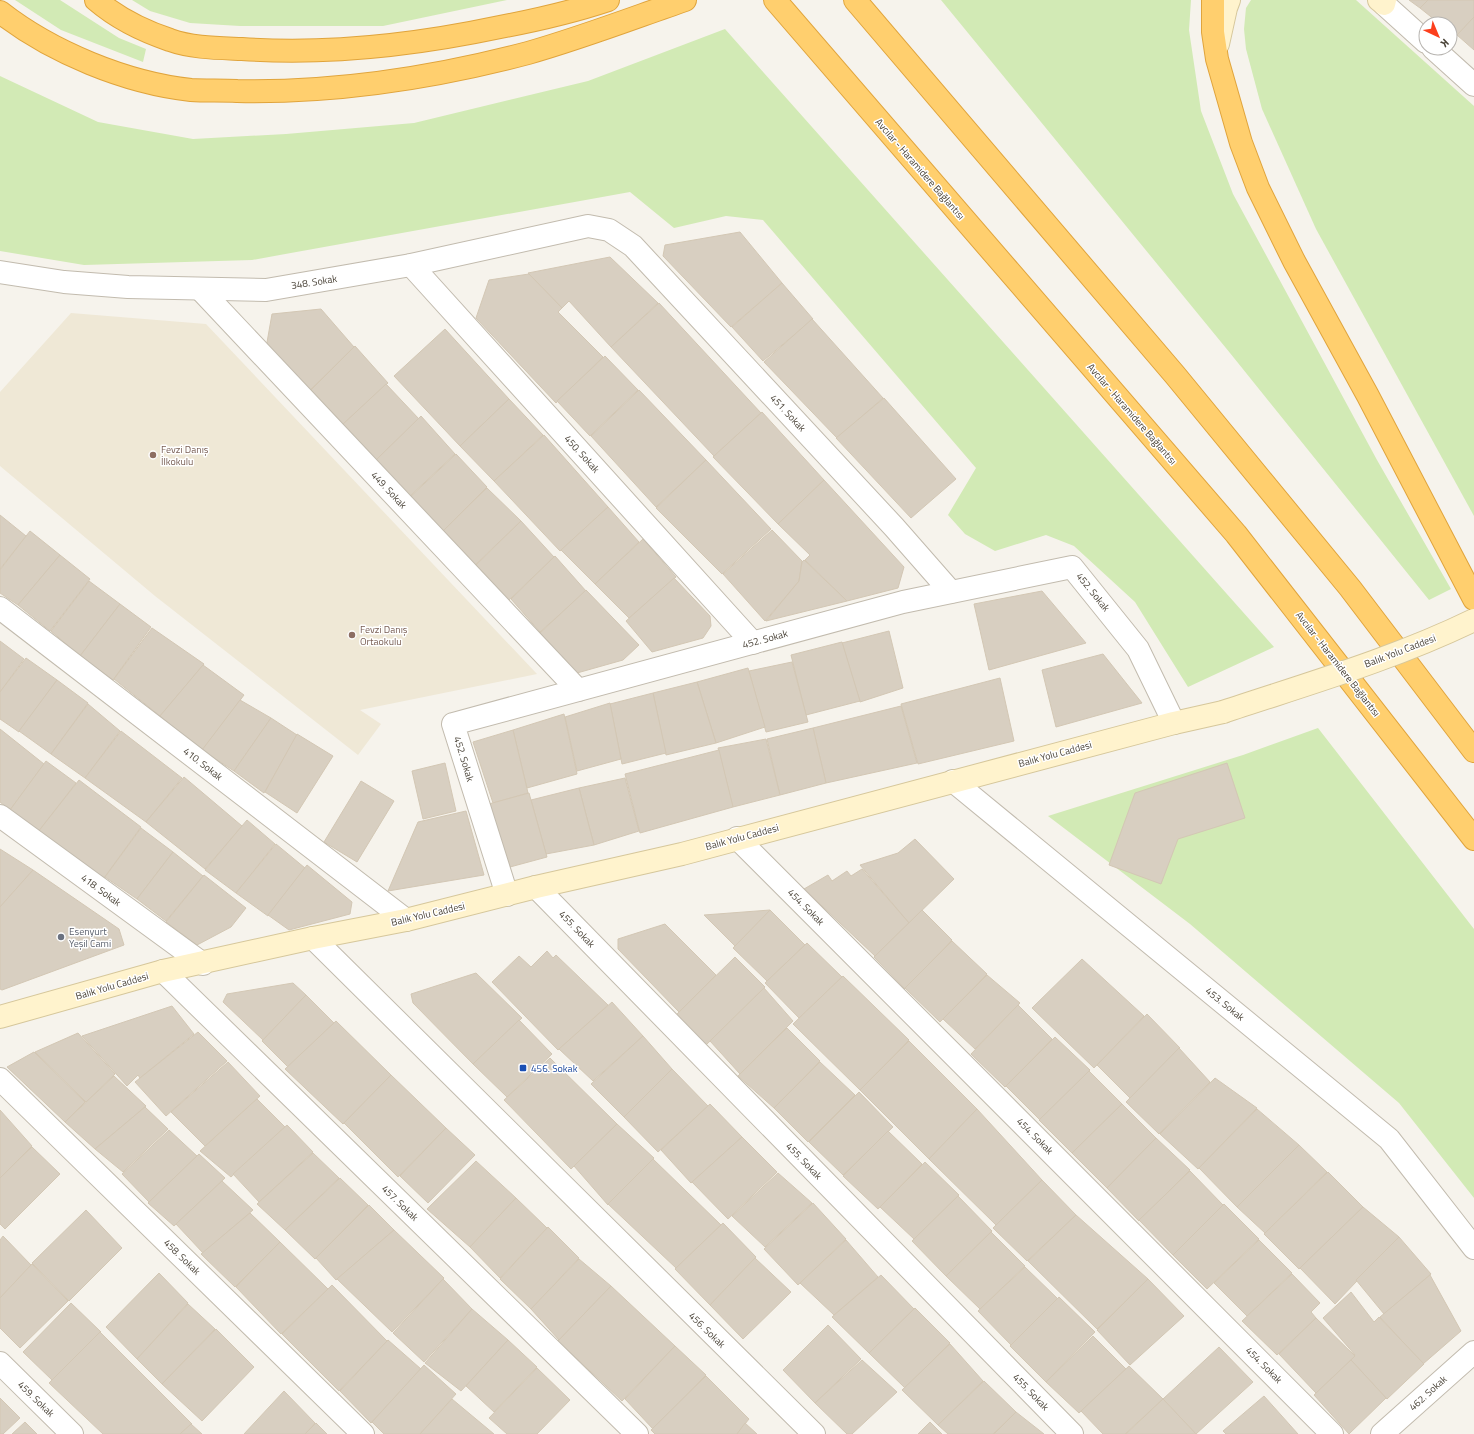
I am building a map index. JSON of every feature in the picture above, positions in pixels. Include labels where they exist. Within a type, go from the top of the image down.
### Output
[{"type":"highway","points":[[96,0],[109,11],[140,29],[171,41],[205,47],[286,52],[366,48],[450,38],[568,13],[608,0]]},
{"type":"highway","points":[[0,12],[15,24],[65,52],[136,79],[190,90],[274,92],[355,86],[439,74],[529,52],[685,0]]},
{"type":"highway","name":"Avcılar - Haramidere Bağlantısı","points":[[776,0],[1236,534],[1474,839]]},
{"type":"highway","points":[[855,0],[1175,375],[1350,588],[1474,751]]},
{"type":"highway","points":[[1213,0],[1213,32],[1217,59],[1241,143],[1258,188],[1294,261],[1376,409],[1474,599]]},
{"type":"main road","points":[[1217,59],[1220,35],[1229,0]]},
{"type":"main road","name":"Balık Yolu Caddesi","points":[[0,1017],[163,971],[203,964],[312,938],[406,920],[536,887],[682,854],[953,781],[1174,723],[1223,712],[1358,667],[1445,634],[1474,620]]},
{"type":"street","points":[[1383,1],[1418,34]]},
{"type":"street","points":[[1442,56],[1474,85]]},
{"type":"street","name":"348. Sokak","points":[[0,272],[64,282],[128,287],[266,290],[411,265],[588,226],[609,230],[621,237]]},
{"type":"street","name":"451. Sokak","points":[[621,237],[633,246],[894,527],[951,592]]},
{"type":"street","name":"450. Sokak","points":[[411,265],[753,643]]},
{"type":"street","name":"449. Sokak","points":[[200,289],[578,690]]},
{"type":"street","name":"452. Sokak","points":[[507,895],[453,724],[903,602],[1072,567],[1138,649],[1174,723]]},
{"type":"street","name":"410. Sokak","points":[[0,608],[406,920]]},
{"type":"street","name":"453. Sokak","points":[[953,781],[1389,1139],[1474,1248]]},
{"type":"street","name":"418. Sokak","points":[[0,816],[203,964]]},
{"type":"street","name":"454. Sokak","points":[[737,838],[1332,1434]]},
{"type":"street","name":"455. Sokak","points":[[536,887],[1072,1434]]},
{"type":"street","name":"456. Sokak","points":[[312,938],[814,1434]]},
{"type":"street","name":"457. Sokak","points":[[163,971],[637,1434]]},
{"type":"street","name":"458. Sokak","points":[[0,1079],[363,1434]]},
{"type":"street","name":"462. Sokak","points":[[1382,1434],[1474,1352]]},
{"type":"street","name":"459. Sokak","points":[[0,1363],[72,1434]]},
{"type":"shaded area","points":[[71,313],[206,324],[537,674],[360,710],[381,724],[358,755],[155,596],[0,466],[0,392]]},
{"type":"green space","points":[[15,0],[60,0],[119,38],[146,49],[143,62],[61,30]]},
{"type":"green space","points":[[132,0],[507,0],[383,26],[240,26],[190,23],[150,11]]},
{"type":"green space","points":[[941,0],[1191,0],[1189,30],[1201,111],[1233,194],[1377,460],[1451,589],[1429,600],[1230,353]]},
{"type":"green space","points":[[1251,0],[1356,0],[1474,106],[1474,516],[1316,229],[1262,109],[1246,49],[1244,29],[1246,8]]},
{"type":"green space","points":[[725,29],[1274,647],[1188,687],[1135,602],[1074,546],[1046,535],[995,551],[965,534],[948,515],[976,468],[763,220],[726,216],[674,228],[630,192],[252,260],[84,265],[0,251],[0,76],[98,122],[193,139],[286,134],[414,123],[588,81]]},
{"type":"green space","points":[[1318,728],[1474,929],[1474,1198],[1399,1103],[1190,924],[1048,816],[1243,755]]},
{"type":"building","points":[[1409,0],[1428,0],[1420,8]]},
{"type":"building","points":[[1428,0],[1474,0],[1474,17],[1458,35],[1458,16],[1430,16],[1420,8]]},
{"type":"building","points":[[1474,17],[1474,50],[1458,36],[1458,34]]},
{"type":"building","points":[[740,232],[782,283],[731,327],[663,256],[665,245]]},
{"type":"building","points":[[610,257],[658,303],[611,347],[569,301],[562,308],[528,273]]},
{"type":"building","points":[[529,274],[562,308],[558,312],[603,357],[556,403],[476,318],[489,280]]},
{"type":"building","points":[[782,283],[813,319],[763,361],[732,327]]},
{"type":"building","points":[[659,303],[761,413],[714,456],[611,347]]},
{"type":"building","points":[[321,309],[354,347],[308,392],[266,348],[272,314]]},
{"type":"building","points":[[812,319],[883,398],[837,438],[764,362]]},
{"type":"building","points":[[445,329],[509,399],[460,446],[394,376]]},
{"type":"building","points":[[355,346],[388,383],[341,426],[308,393]]},
{"type":"building","points":[[605,356],[638,390],[590,436],[557,401]]},
{"type":"building","points":[[386,384],[419,419],[375,461],[341,426]]},
{"type":"building","points":[[639,390],[706,460],[656,507],[591,436]]},
{"type":"building","points":[[884,398],[956,479],[911,518],[836,438]]},
{"type":"building","points":[[509,399],[543,435],[494,481],[460,446]]},
{"type":"building","points":[[762,412],[824,480],[778,524],[713,457]]},
{"type":"building","points":[[421,416],[455,454],[409,497],[375,461]]},
{"type":"building","points":[[544,435],[608,507],[560,551],[494,481]]},
{"type":"building","points":[[456,454],[487,487],[442,532],[410,497]]},
{"type":"building","points":[[706,460],[771,529],[722,574],[656,508]]},
{"type":"building","points":[[824,480],[904,567],[898,588],[847,601],[805,560],[810,555],[778,524]]},
{"type":"building","points":[[487,488],[521,521],[474,566],[442,532]]},
{"type":"building","points":[[608,507],[639,542],[595,584],[561,550]]},
{"type":"building","points":[[0,515],[26,536],[0,569]]},
{"type":"building","points":[[521,521],[554,557],[509,600],[475,566]]},
{"type":"building","points":[[772,530],[802,561],[799,581],[765,621],[723,574]]},
{"type":"building","points":[[30,531],[60,555],[18,605],[0,593],[0,570]]},
{"type":"building","points":[[643,539],[676,577],[629,618],[595,584]]},
{"type":"building","points":[[60,555],[90,579],[50,631],[18,605]]},
{"type":"building","points":[[555,556],[586,591],[540,632],[511,599]]},
{"type":"building","points":[[804,560],[847,601],[766,621],[799,581],[802,562]]},
{"type":"building","points":[[674,578],[710,616],[711,626],[703,638],[652,652],[626,621]]},
{"type":"building","points":[[89,581],[120,604],[80,656],[51,631]]},
{"type":"building","points":[[586,590],[639,645],[623,660],[577,673],[540,633]]},
{"type":"building","points":[[1042,591],[1086,643],[989,670],[974,604]]},
{"type":"building","points":[[120,604],[151,627],[113,680],[80,656]]},
{"type":"building","points":[[152,628],[204,664],[160,716],[114,679]]},
{"type":"building","points":[[889,631],[903,688],[860,702],[842,643]]},
{"type":"building","points":[[0,641],[24,659],[0,692]]},
{"type":"building","points":[[842,642],[860,701],[806,715],[791,655]]},
{"type":"building","points":[[1103,654],[1142,703],[1056,727],[1042,670]]},
{"type":"building","points":[[26,658],[57,680],[19,732],[0,719],[0,692]]},
{"type":"building","points":[[792,662],[808,722],[766,732],[749,671]]},
{"type":"building","points":[[203,665],[244,695],[202,751],[160,716]]},
{"type":"building","points":[[748,668],[765,727],[716,743],[697,682]]},
{"type":"building","points":[[1000,678],[1014,741],[918,764],[901,704]]},
{"type":"building","points":[[57,680],[88,703],[51,754],[19,731]]},
{"type":"building","points":[[697,682],[716,743],[666,755],[653,693]]},
{"type":"building","points":[[653,693],[666,753],[622,764],[610,704]]},
{"type":"building","points":[[240,700],[271,718],[234,771],[202,750]]},
{"type":"building","points":[[610,703],[621,759],[577,771],[565,717]]},
{"type":"building","points":[[88,704],[120,731],[85,778],[51,754]]},
{"type":"building","points":[[901,706],[917,763],[826,783],[813,728]]},
{"type":"building","points":[[564,714],[577,774],[527,788],[513,730]]},
{"type":"building","points":[[271,718],[297,735],[264,793],[234,771]]},
{"type":"building","points":[[813,728],[826,783],[780,795],[767,739]]},
{"type":"building","points":[[0,729],[44,764],[10,810],[0,802]]},
{"type":"building","points":[[513,730],[528,793],[493,803],[473,742]]},
{"type":"building","points":[[121,731],[182,778],[146,822],[85,778]]},
{"type":"building","points":[[297,734],[333,756],[297,813],[265,792]]},
{"type":"building","points":[[766,739],[780,795],[733,807],[718,748]]},
{"type":"building","points":[[719,750],[733,807],[640,833],[625,774]]},
{"type":"building","points":[[46,761],[76,783],[38,832],[10,810]]},
{"type":"building","points":[[445,763],[456,811],[423,819],[412,771]]},
{"type":"building","points":[[1227,763],[1245,818],[1178,839],[1161,884],[1109,865],[1135,793]]},
{"type":"building","points":[[184,777],[242,826],[205,869],[146,822]]},
{"type":"building","points":[[625,778],[639,831],[594,845],[579,788]]},
{"type":"building","points":[[79,780],[141,827],[104,878],[38,832]]},
{"type":"building","points":[[361,781],[394,801],[357,862],[324,842]]},
{"type":"building","points":[[579,788],[594,845],[546,854],[531,800]]},
{"type":"building","points":[[529,793],[547,857],[510,867],[489,804]]},
{"type":"building","points":[[466,811],[484,875],[388,891],[418,822]]},
{"type":"building","points":[[247,820],[275,844],[236,893],[205,870]]},
{"type":"building","points":[[141,828],[173,852],[137,899],[105,877]]},
{"type":"building","points":[[915,839],[954,879],[909,923],[860,865],[898,853]]},
{"type":"building","points":[[276,844],[305,868],[268,916],[236,893]]},
{"type":"building","points":[[0,849],[33,870],[0,907]]},
{"type":"building","points":[[173,852],[203,876],[166,921],[137,899]]},
{"type":"building","points":[[307,865],[352,902],[350,914],[289,930],[268,915]]},
{"type":"building","points":[[862,869],[909,923],[875,956],[804,889],[828,875],[832,881],[847,871],[851,876]]},
{"type":"building","name":"Esenyurt Yeşil Cami","points":[[33,870],[119,929],[124,945],[2,990],[0,989],[0,907]]},
{"type":"building","points":[[204,875],[246,908],[231,927],[197,945],[166,922]]},
{"type":"building","points":[[770,910],[805,945],[767,981],[733,948]]},
{"type":"building","points":[[770,910],[735,946],[704,915]]},
{"type":"building","points":[[922,910],[952,940],[905,989],[874,957]]},
{"type":"building","points":[[665,924],[716,975],[679,1012],[618,949],[618,939]]},
{"type":"building","points":[[952,941],[987,974],[940,1022],[905,988]]},
{"type":"building","points":[[807,943],[842,977],[799,1018],[765,983]]},
{"type":"building","points":[[547,951],[553,958],[556,955],[608,1005],[558,1050],[492,982],[519,956],[531,967]]},
{"type":"building","points":[[735,957],[765,987],[705,1046],[675,1016]]},
{"type":"building","points":[[1082,959],[1144,1016],[1094,1068],[1032,1008]]},
{"type":"building","points":[[476,973],[522,1018],[473,1064],[413,1003],[411,994]]},
{"type":"building","points":[[987,975],[1020,1003],[975,1049],[943,1019]]},
{"type":"building","points":[[843,976],[909,1040],[860,1090],[793,1024]]},
{"type":"building","points":[[293,983],[306,995],[263,1040],[223,1002],[227,994]]},
{"type":"building","points":[[764,988],[793,1021],[740,1074],[710,1041]]},
{"type":"building","points":[[306,995],[334,1023],[288,1067],[262,1041]]},
{"type":"building","points":[[612,1002],[643,1036],[593,1081],[559,1049]]},
{"type":"building","points":[[1018,1005],[1052,1039],[1005,1087],[971,1054]]},
{"type":"building","points":[[172,1006],[194,1034],[140,1078],[138,1075],[127,1086],[82,1036]]},
{"type":"building","points":[[1147,1014],[1180,1048],[1130,1098],[1097,1065]]},
{"type":"building","points":[[519,1020],[552,1054],[507,1097],[473,1064]]},
{"type":"building","points":[[336,1021],[391,1075],[343,1124],[285,1069]]},
{"type":"building","points":[[787,1028],[820,1061],[774,1108],[738,1076]]},
{"type":"building","points":[[198,1032],[227,1061],[166,1116],[135,1082]]},
{"type":"building","points":[[78,1033],[115,1074],[86,1102],[35,1052]]},
{"type":"building","points":[[643,1036],[672,1069],[624,1117],[591,1084]]},
{"type":"building","points":[[1055,1037],[1090,1070],[1040,1120],[1006,1086]]},
{"type":"building","points":[[909,1041],[977,1109],[929,1159],[860,1090]]},
{"type":"building","points":[[1179,1048],[1210,1082],[1159,1134],[1126,1102]]},
{"type":"building","points":[[34,1052],[85,1102],[65,1122],[7,1067]]},
{"type":"building","points":[[550,1058],[617,1124],[571,1169],[504,1100]]},
{"type":"building","points":[[228,1062],[260,1096],[205,1146],[171,1112]]},
{"type":"building","points":[[820,1062],[855,1095],[808,1142],[774,1108]]},
{"type":"building","points":[[672,1069],[708,1106],[658,1152],[624,1117]]},
{"type":"building","points":[[1089,1071],[1122,1104],[1072,1153],[1039,1120]]},
{"type":"building","points":[[391,1075],[446,1128],[398,1177],[344,1123]]},
{"type":"building","points":[[114,1076],[146,1106],[95,1149],[65,1122]]},
{"type":"building","points":[[1215,1078],[1257,1108],[1198,1169],[1160,1134]]},
{"type":"building","points":[[859,1092],[893,1127],[843,1175],[809,1142]]},
{"type":"building","points":[[257,1099],[285,1127],[231,1177],[200,1151]]},
{"type":"building","points":[[710,1104],[742,1137],[691,1183],[661,1150]]},
{"type":"building","points":[[1122,1104],[1156,1138],[1107,1188],[1072,1153]]},
{"type":"building","points":[[145,1107],[168,1129],[123,1172],[95,1149]]},
{"type":"building","points":[[977,1109],[1042,1180],[996,1225],[929,1159]]},
{"type":"building","points":[[1257,1109],[1299,1145],[1237,1207],[1199,1168]]},
{"type":"building","points":[[0,1110],[32,1146],[0,1178]]},
{"type":"building","points":[[617,1124],[654,1158],[608,1205],[574,1166]]},
{"type":"building","points":[[287,1125],[313,1152],[259,1202],[233,1174]]},
{"type":"building","points":[[446,1128],[475,1155],[428,1203],[400,1176]]},
{"type":"building","points":[[169,1130],[197,1156],[149,1202],[122,1174]]},
{"type":"building","points":[[888,1131],[922,1164],[878,1209],[843,1176]]},
{"type":"building","points":[[742,1137],[777,1172],[728,1219],[692,1182]]},
{"type":"building","points":[[1156,1138],[1190,1170],[1139,1221],[1107,1188]]},
{"type":"building","points":[[1299,1145],[1327,1172],[1265,1233],[1237,1207]]},
{"type":"building","points":[[32,1147],[60,1174],[5,1229],[0,1224],[0,1178]]},
{"type":"building","points":[[313,1153],[339,1178],[285,1230],[257,1204]]},
{"type":"building","points":[[199,1154],[225,1178],[174,1226],[148,1203]]},
{"type":"building","points":[[653,1159],[721,1225],[676,1268],[608,1204]]},
{"type":"building","points":[[476,1161],[516,1198],[470,1247],[427,1209]]},
{"type":"building","points":[[925,1162],[959,1195],[914,1239],[880,1207]]},
{"type":"building","points":[[1190,1171],[1223,1205],[1173,1255],[1139,1220]]},
{"type":"building","points":[[1328,1172],[1363,1207],[1299,1269],[1264,1234]]},
{"type":"building","points":[[778,1173],[812,1203],[765,1247],[732,1216]]},
{"type":"building","points":[[340,1178],[368,1205],[315,1259],[285,1230]]},
{"type":"building","points":[[1042,1180],[1076,1215],[1027,1261],[993,1228]]},
{"type":"building","points":[[222,1181],[253,1210],[203,1253],[176,1224]]},
{"type":"building","points":[[958,1196],[992,1231],[946,1276],[912,1241]]},
{"type":"building","points":[[516,1198],[547,1228],[500,1278],[470,1247]]},
{"type":"building","points":[[813,1203],[846,1239],[798,1285],[764,1249]]},
{"type":"building","points":[[1224,1204],[1259,1239],[1207,1289],[1173,1255]]},
{"type":"building","points":[[369,1205],[394,1230],[336,1280],[316,1258]]},
{"type":"building","points":[[1363,1207],[1399,1237],[1335,1304],[1300,1268]]},
{"type":"building","points":[[86,1210],[122,1248],[69,1301],[32,1263]]},
{"type":"building","points":[[250,1213],[280,1242],[235,1287],[201,1254]]},
{"type":"building","points":[[1076,1215],[1148,1279],[1097,1329],[1028,1261]]},
{"type":"building","points":[[723,1223],[756,1257],[710,1305],[675,1269]]},
{"type":"building","points":[[548,1227],[579,1258],[531,1309],[500,1279]]},
{"type":"building","points":[[394,1230],[444,1278],[392,1332],[337,1279]]},
{"type":"building","points":[[991,1232],[1025,1266],[980,1309],[946,1276]]},
{"type":"building","points":[[3,1236],[31,1265],[0,1298],[0,1240]]},
{"type":"building","points":[[1399,1237],[1431,1274],[1384,1314],[1356,1280]]},
{"type":"building","points":[[846,1240],[878,1277],[834,1315],[800,1283]]},
{"type":"building","points":[[1259,1240],[1292,1273],[1247,1316],[1214,1283]]},
{"type":"building","points":[[280,1242],[328,1289],[281,1334],[236,1287]]},
{"type":"building","points":[[755,1258],[791,1292],[743,1339],[710,1305]]},
{"type":"building","points":[[579,1259],[611,1286],[559,1340],[531,1309]]},
{"type":"building","points":[[32,1264],[68,1301],[20,1348],[0,1328],[0,1298]]},
{"type":"building","points":[[1025,1267],[1058,1299],[1011,1345],[978,1311]]},
{"type":"building","points":[[159,1273],[188,1303],[137,1359],[106,1327]]},
{"type":"building","points":[[1292,1274],[1320,1303],[1311,1312],[1316,1318],[1277,1355],[1242,1321]]},
{"type":"building","points":[[881,1275],[914,1309],[869,1353],[832,1317]]},
{"type":"building","points":[[1430,1275],[1461,1331],[1423,1364],[1380,1317]]},
{"type":"building","points":[[443,1279],[472,1309],[424,1362],[393,1333]]},
{"type":"building","points":[[1148,1279],[1184,1316],[1130,1365],[1097,1330]]},
{"type":"building","points":[[332,1285],[387,1341],[339,1391],[282,1334]]},
{"type":"building","points":[[611,1286],[675,1346],[622,1401],[558,1341]]},
{"type":"building","points":[[1351,1292],[1374,1322],[1379,1317],[1424,1364],[1387,1399],[1351,1360],[1355,1355],[1323,1318]]},
{"type":"building","points":[[1059,1297],[1095,1332],[1046,1382],[1010,1346]]},
{"type":"building","points":[[71,1303],[101,1332],[52,1380],[23,1352]]},
{"type":"building","points":[[188,1304],[215,1329],[162,1384],[137,1359]]},
{"type":"building","points":[[915,1308],[950,1343],[905,1388],[869,1353]]},
{"type":"building","points":[[472,1309],[508,1340],[461,1391],[425,1363]]},
{"type":"building","points":[[1316,1318],[1355,1356],[1316,1393],[1279,1354]]},
{"type":"building","points":[[828,1325],[861,1359],[815,1403],[783,1370]]},
{"type":"building","points":[[216,1329],[254,1367],[202,1421],[162,1384]]},
{"type":"building","points":[[100,1332],[192,1424],[180,1434],[103,1434],[49,1383]]},
{"type":"building","points":[[1093,1336],[1126,1369],[1079,1413],[1046,1382]]},
{"type":"building","points":[[388,1340],[421,1369],[371,1423],[340,1391]]},
{"type":"building","points":[[508,1340],[537,1367],[494,1412],[466,1386]]},
{"type":"building","points":[[950,1344],[983,1381],[938,1425],[902,1390]]},
{"type":"building","points":[[675,1346],[706,1375],[653,1429],[625,1399]]},
{"type":"building","points":[[1219,1347],[1253,1382],[1196,1434],[1163,1399]]},
{"type":"building","points":[[862,1360],[897,1392],[852,1434],[847,1434],[815,1403]]},
{"type":"building","points":[[1351,1360],[1386,1398],[1349,1434],[1314,1395]]},
{"type":"building","points":[[424,1365],[456,1394],[420,1434],[384,1434],[372,1422]]},
{"type":"building","points":[[1129,1366],[1163,1399],[1125,1434],[1103,1434],[1081,1411]]},
{"type":"building","points":[[537,1368],[570,1400],[537,1434],[507,1434],[489,1418]]},
{"type":"building","points":[[706,1376],[749,1419],[737,1434],[655,1434],[651,1430]]},
{"type":"building","points":[[984,1381],[1016,1412],[993,1434],[948,1434],[938,1425]]},
{"type":"building","points":[[284,1391],[315,1423],[305,1434],[244,1434]]},
{"type":"building","points":[[1264,1396],[1298,1434],[1226,1434],[1223,1431]]},
{"type":"building","points":[[0,1398],[20,1418],[3,1434],[0,1434]]},
{"type":"building","points":[[452,1399],[494,1434],[420,1434]]},
{"type":"building","points":[[1163,1399],[1196,1434],[1126,1434]]},
{"type":"building","points":[[1016,1412],[1044,1434],[994,1434]]},
{"type":"building","points":[[25,1422],[37,1434],[12,1434]]},
{"type":"building","points":[[930,1422],[942,1434],[918,1434]]},
{"type":"building","points":[[316,1423],[327,1434],[305,1434]]},
{"type":"building","points":[[745,1423],[757,1434],[737,1434]]},
{"type":"building","points":[[191,1424],[202,1434],[180,1434]]},
{"type":"place","name":"Fevzi Danış İlkokulu","points":[[153,455]]},
{"type":"place","name":"Fevzi Danış Ortaokulu","points":[[352,635]]},
{"type":"place","name":"Esenyurt Yeşil Cami","points":[[61,937]]},
{"type":"place","name":"456. Sokak","points":[[523,1068]]}]
